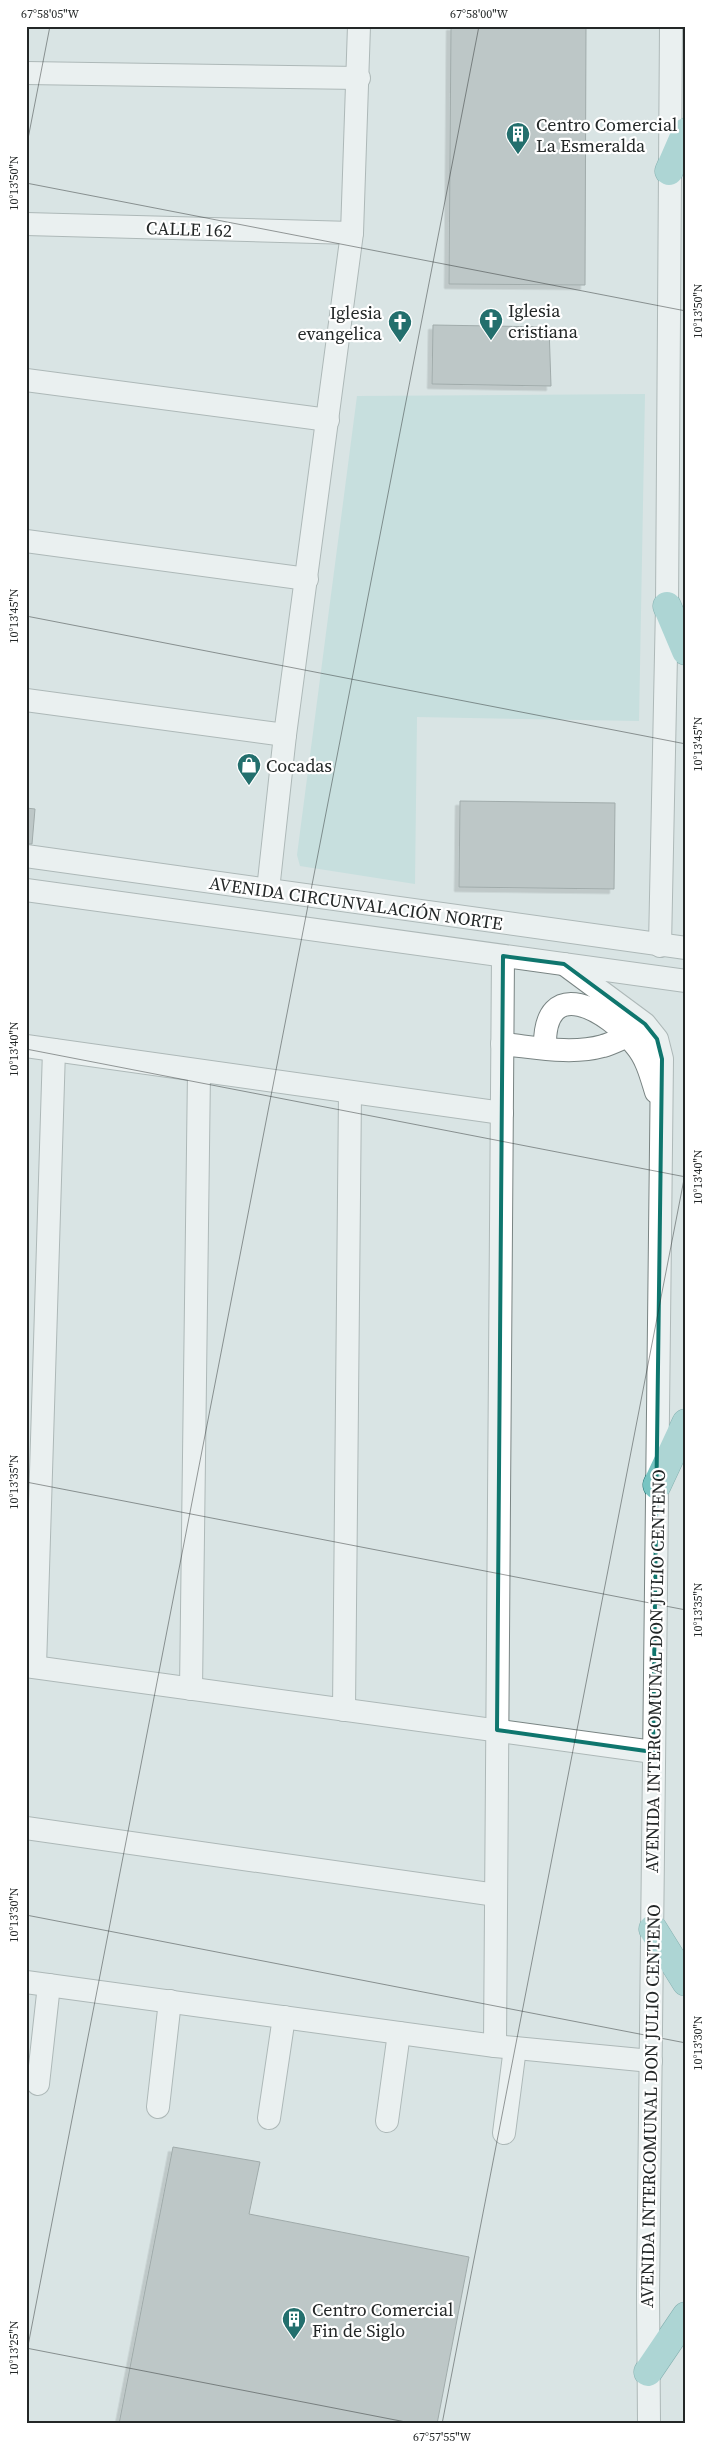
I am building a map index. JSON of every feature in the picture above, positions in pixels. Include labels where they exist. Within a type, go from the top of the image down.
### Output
[{"type":"main road","points":[[669,171],[686,132]]},
{"type":"main road","points":[[667,606],[686,651]]},
{"type":"main road","points":[[657,1485],[686,1423]]},
{"type":"main road","points":[[653,1928],[686,1982]]},
{"type":"main road","points":[[648,2372],[686,2316]]},
{"type":"street","points":[[268,890],[285,735],[352,233],[359,78],[359,26]]},
{"type":"street","points":[[660,946],[667,606],[671,26]]},
{"type":"street","points":[[26,73],[359,78]]},
{"type":"street","name":"CALLE 162","points":[[26,224],[352,233]]},
{"type":"street","points":[[26,380],[328,420]]},
{"type":"street","points":[[26,541],[306,580]]},
{"type":"street","points":[[26,700],[285,735]]},
{"type":"street","name":"AVENIDA CIRCUNVALACIÓN NORTE","points":[[26,856],[660,946],[686,948]]},
{"type":"street","name":"AVENIDA CIRCUNVALACIÓN NORTE","points":[[26,890],[686,982]]},
{"type":"street","points":[[503,956],[496,1895],[505,2047],[504,2133]]},
{"type":"street","points":[[566,1005],[569,967]]},
{"type":"street","name":"AVENIDA INTERCOMUNAL DON JULIO CENTENO","points":[[569,967],[645,1024],[656,1039],[662,1059],[653,1752],[649,2424]]},
{"type":"street","points":[[545,1048],[546,1023],[550,1014],[566,1005],[590,1007],[604,1014],[628,1036],[647,1063],[661,1108]]},
{"type":"street","points":[[502,1044],[585,1049],[603,1046],[628,1036]]},
{"type":"street","points":[[26,1046],[502,1113]]},
{"type":"street","points":[[54,1050],[30,1667],[653,1752]]},
{"type":"street","points":[[191,1689],[199,1071]]},
{"type":"street","points":[[344,1710],[350,1092]]},
{"type":"street","points":[[26,1828],[496,1895]]},
{"type":"street","points":[[26,1982],[505,2047],[651,2061]]},
{"type":"street","points":[[38,2084],[49,1985]]},
{"type":"street","points":[[158,2107],[170,2002]]},
{"type":"street","points":[[269,2118],[284,2017]]},
{"type":"street","points":[[387,2121],[399,2033]]},
{"type":"highlighted area","points":[[503,956],[564,964],[645,1024],[657,1039],[662,1059],[653,1752],[497,1730]]},
{"type":"shaded area","points":[[645,394],[639,721],[417,717],[415,884],[300,866],[297,855],[357,396]]},
{"type":"building","name":"Centro Comercial La Esmeralda","points":[[451,26],[586,26],[585,285],[449,284]]},
{"type":"building","name":"Iglesia cristiana","points":[[433,325],[549,327],[551,386],[432,384]]},
{"type":"building","points":[[460,801],[615,803],[614,889],[459,887]]},
{"type":"building","points":[[26,808],[35,809],[32,844],[26,844]]},
{"type":"building","name":"Centro Comercial Fin de Siglo","points":[[173,2147],[260,2162],[249,2214],[469,2257],[437,2424],[119,2424]]},
{"type":"place","name":"Centro Comercial La Esmeralda","points":[[518,155]]},
{"type":"place","name":"Iglesia cristiana","points":[[491,341]]},
{"type":"place","name":"Iglesia evangelica","points":[[400,343]]},
{"type":"place","name":"Cocadas","points":[[249,786]]},
{"type":"place","name":"Centro Comercial Fin de Siglo","points":[[294,2340]]}]
